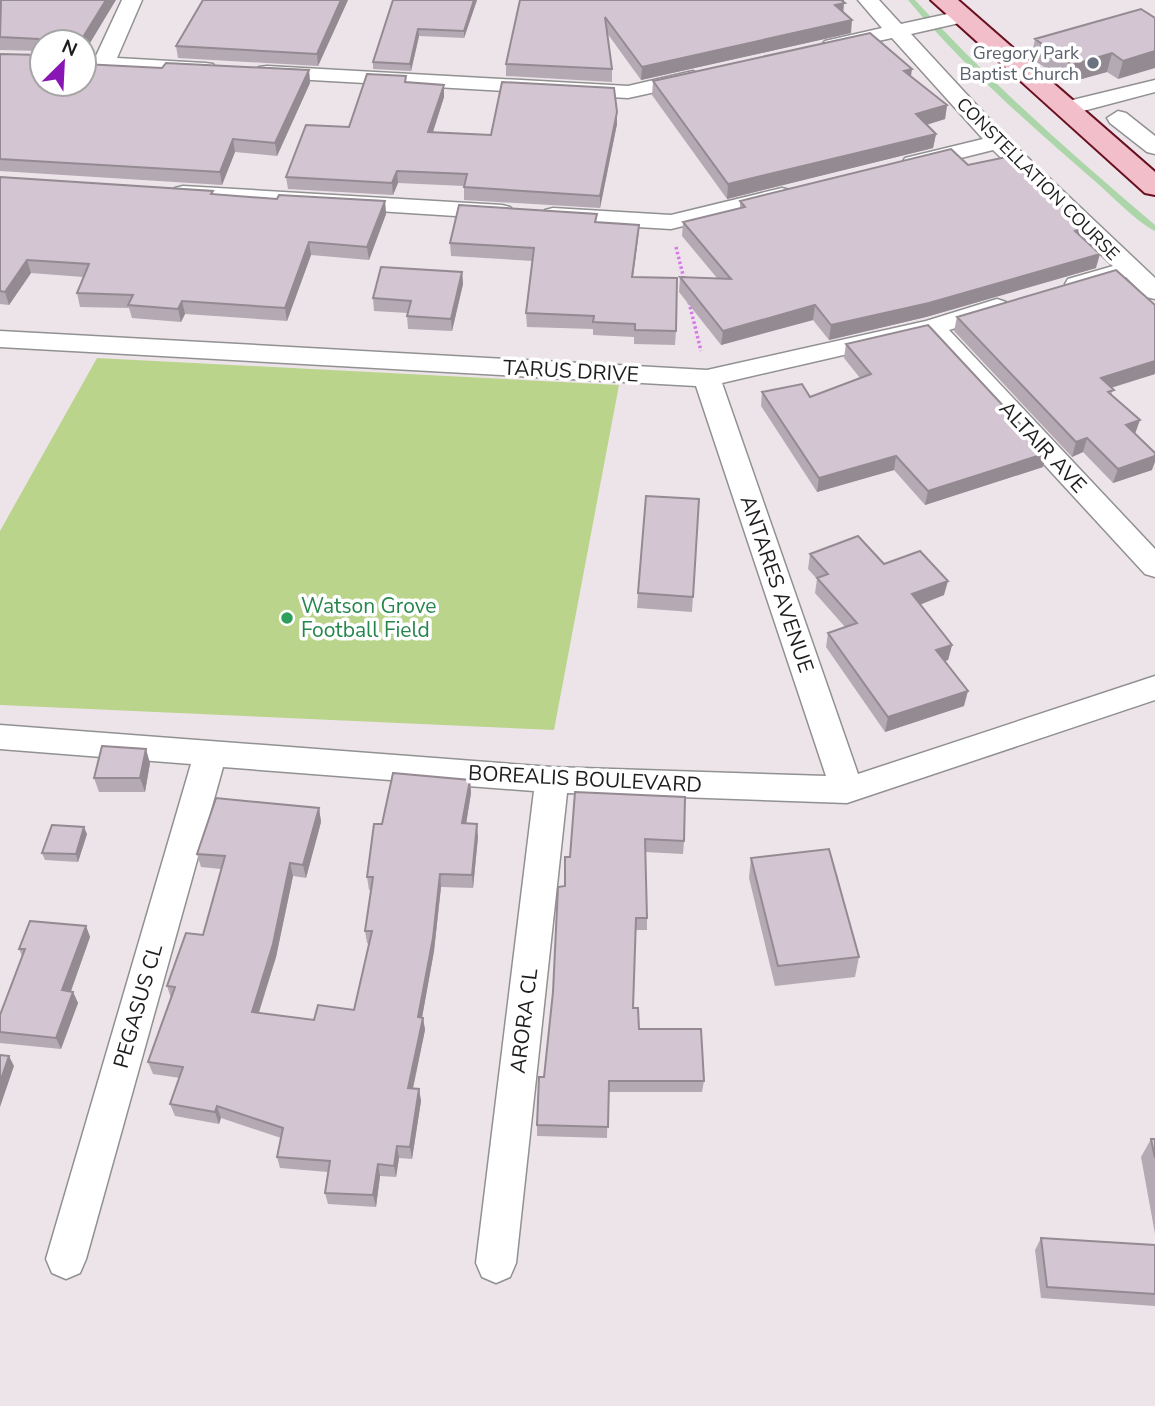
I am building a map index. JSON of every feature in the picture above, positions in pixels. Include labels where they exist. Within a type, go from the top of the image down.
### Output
[{"type":"street","points":[[98,56],[132,0]]},
{"type":"street","name":"CONSTELLATION COURSE","points":[[868,0],[998,142],[1155,292]]},
{"type":"street","points":[[815,49],[928,23],[953,12],[1155,187]]},
{"type":"street","points":[[98,63],[628,92],[708,74]]},
{"type":"street","points":[[1064,109],[1155,86]]},
{"type":"street","points":[[1118,118],[1147,140]]},
{"type":"street","points":[[1106,144],[1147,140]]},
{"type":"street","points":[[893,168],[998,142]]},
{"type":"street","points":[[154,191],[671,222],[802,190]]},
{"type":"street","points":[[1049,292],[1128,269]]},
{"type":"street","name":"TARUS DRIVE","points":[[0,339],[707,378],[932,327],[1023,300]]},
{"type":"street","name":"ALTAIR AVE","points":[[932,327],[1155,567]]},
{"type":"street","name":"ANTARES AVENUE","points":[[707,378],[847,790]]},
{"type":"street","name":"BOREALIS BOULEVARD","points":[[0,737],[552,780],[847,790],[1155,688]]},
{"type":"street","name":"PEGASUS CL","points":[[66,1259],[211,753]]},
{"type":"street","name":"ARORA CL","points":[[496,1263],[552,780]]},
{"type":"path","points":[[671,222],[686,287]]},
{"type":"path","points":[[689,300],[707,378]]},
{"type":"green space","name":"Watson Grove Football Field","points":[[97,358],[619,385],[554,730],[0,705],[0,531]]},
{"type":"building","points":[[1,0],[106,0],[89,28],[28,28],[28,38],[0,37]]},
{"type":"building","points":[[203,0],[341,0],[317,54],[176,46]]},
{"type":"building","points":[[393,0],[474,0],[464,31],[418,29],[410,64],[373,62]]},
{"type":"building","points":[[520,0],[841,0],[845,3],[835,5],[852,20],[642,67],[605,17],[612,69],[506,64]]},
{"type":"building","points":[[1141,9],[1155,18],[1155,51],[1123,61],[1112,53],[1072,65],[1035,39]]},
{"type":"building","points":[[870,33],[912,69],[904,71],[947,105],[916,114],[936,134],[728,184],[653,81]]},
{"type":"building","points":[[0,54],[28,55],[28,98],[98,98],[98,65],[162,68],[166,63],[309,70],[275,143],[233,139],[220,172],[0,159]]},
{"type":"building","points":[[367,74],[406,76],[405,82],[444,85],[428,132],[491,135],[502,82],[614,88],[617,112],[600,196],[464,187],[467,174],[397,171],[392,183],[286,177],[306,125],[349,127]]},
{"type":"building","points":[[951,149],[968,165],[1011,156],[1085,228],[1075,231],[1100,254],[929,303],[831,325],[815,305],[723,331],[680,277],[731,279],[683,222],[745,207],[740,201]]},
{"type":"building","points":[[0,177],[213,191],[211,194],[277,199],[279,195],[385,201],[367,247],[309,242],[285,308],[182,301],[178,309],[128,305],[133,295],[77,293],[89,264],[27,260],[5,292],[0,291]]},
{"type":"building","points":[[459,205],[597,214],[595,222],[639,225],[632,277],[677,278],[676,331],[635,330],[635,324],[593,322],[594,316],[526,313],[534,248],[450,243]]},
{"type":"building","points":[[381,267],[462,272],[451,319],[407,316],[411,301],[373,298]]},
{"type":"building","points":[[1116,270],[1155,305],[1155,361],[1101,378],[1114,390],[1108,392],[1140,420],[1126,425],[1155,453],[1155,456],[1118,469],[1087,438],[1076,442],[957,317]]},
{"type":"building","points":[[928,325],[1047,453],[928,491],[896,456],[819,478],[762,392],[802,384],[810,397],[871,374],[846,344]]},
{"type":"building","points":[[646,496],[699,499],[693,597],[638,593]]},
{"type":"building","points":[[858,536],[884,564],[920,551],[948,581],[912,594],[952,645],[936,650],[968,691],[888,717],[828,633],[857,623],[817,578],[828,574],[810,554]]},
{"type":"building","points":[[102,746],[146,749],[140,778],[94,778]]},
{"type":"building","points":[[393,773],[470,780],[462,823],[477,824],[472,875],[440,874],[433,938],[418,1017],[423,1018],[408,1088],[419,1089],[410,1147],[397,1146],[394,1166],[378,1164],[373,1195],[325,1193],[330,1161],[277,1157],[283,1128],[217,1106],[215,1112],[170,1104],[183,1067],[148,1062],[175,987],[167,986],[186,933],[203,935],[225,856],[197,854],[216,798],[319,808],[303,865],[290,863],[273,944],[252,1012],[314,1020],[318,1005],[354,1010],[372,931],[365,931],[373,877],[367,877],[374,824],[382,824]]},
{"type":"building","points":[[575,792],[685,797],[684,841],[645,839],[647,918],[636,918],[633,1008],[638,1008],[639,1029],[701,1029],[704,1081],[609,1081],[608,1127],[537,1125],[539,1077],[544,1077],[553,992],[558,887],[565,886],[565,857],[570,857]]},
{"type":"building","points":[[52,825],[84,827],[76,854],[42,853]]},
{"type":"building","points":[[829,849],[859,957],[778,966],[751,858]]},
{"type":"building","points":[[30,921],[86,926],[62,990],[73,992],[56,1038],[0,1032],[0,1015],[25,949],[19,949]]},
{"type":"building","points":[[0,1055],[9,1056],[0,1082]]},
{"type":"building","points":[[1151,1139],[1155,1139],[1155,1158]]},
{"type":"building","points":[[1041,1238],[1155,1245],[1155,1294],[1047,1287]]},
{"type":"waterway","points":[[911,0],[998,90],[1155,229]]},
{"type":"place","name":"Gregory Park Baptist Church","points":[[1093,63]]},
{"type":"place","name":"Watson Grove Football Field","points":[[287,618]]}]
